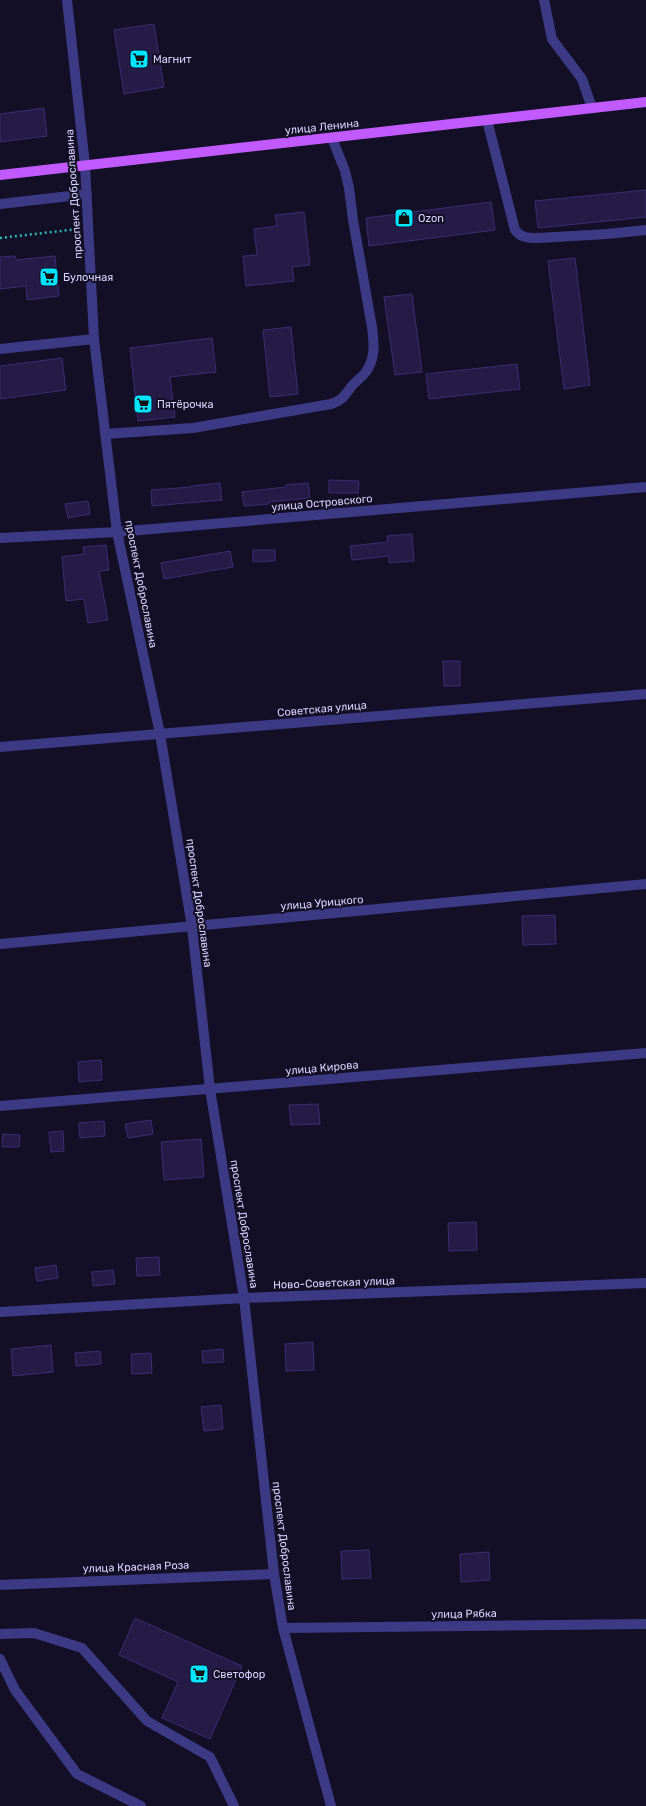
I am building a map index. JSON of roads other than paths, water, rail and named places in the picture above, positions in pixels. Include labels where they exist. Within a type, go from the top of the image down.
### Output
[{"type":"main road","name":"улица Ленина","points":[[0,175],[646,102]]},
{"type":"street","name":"проспект Доброславина","points":[[67,0],[85,165],[94,339],[118,532],[160,734],[192,927],[210,1089],[244,1298],[274,1574],[283,1628],[331,1806]]},
{"type":"street","points":[[544,0],[552,39],[582,79],[592,108]]},
{"type":"street","points":[[487,120],[515,230],[520,236],[527,238],[538,238],[646,230]]},
{"type":"street","points":[[105,434],[193,428],[331,404],[342,400],[365,372],[372,360],[374,345],[372,327],[354,228],[349,188],[345,171],[332,138]]},
{"type":"street","points":[[0,204],[87,194]]},
{"type":"street","points":[[0,349],[94,339]]},
{"type":"street","name":"улица Островского","points":[[0,538],[118,532],[646,487]]},
{"type":"street","name":"Советская улица","points":[[0,747],[646,694]]},
{"type":"street","name":"улица Урицкого","points":[[0,944],[646,884]]},
{"type":"street","name":"улица Кирова","points":[[0,1106],[646,1053]]},
{"type":"street","name":"Ново-Советская улица","points":[[0,1312],[244,1298],[646,1284]]},
{"type":"street","name":"улица Красная Роза","points":[[0,1585],[274,1574]]},
{"type":"street","name":"улица Рябка","points":[[283,1628],[646,1624]]},
{"type":"street","points":[[0,1634],[34,1633],[82,1648],[147,1721],[210,1757],[234,1806]]},
{"type":"street","points":[[0,1659],[15,1690],[77,1774],[141,1806]]},
{"type":"place","name":"Магнит","points":[[139,59]]},
{"type":"place","name":"Ozon","points":[[404,218]]},
{"type":"place","name":"Булочная","points":[[49,277]]},
{"type":"place","name":"Пятёрочка","points":[[143,404]]},
{"type":"place","name":"Светофор","points":[[199,1674]]}]
